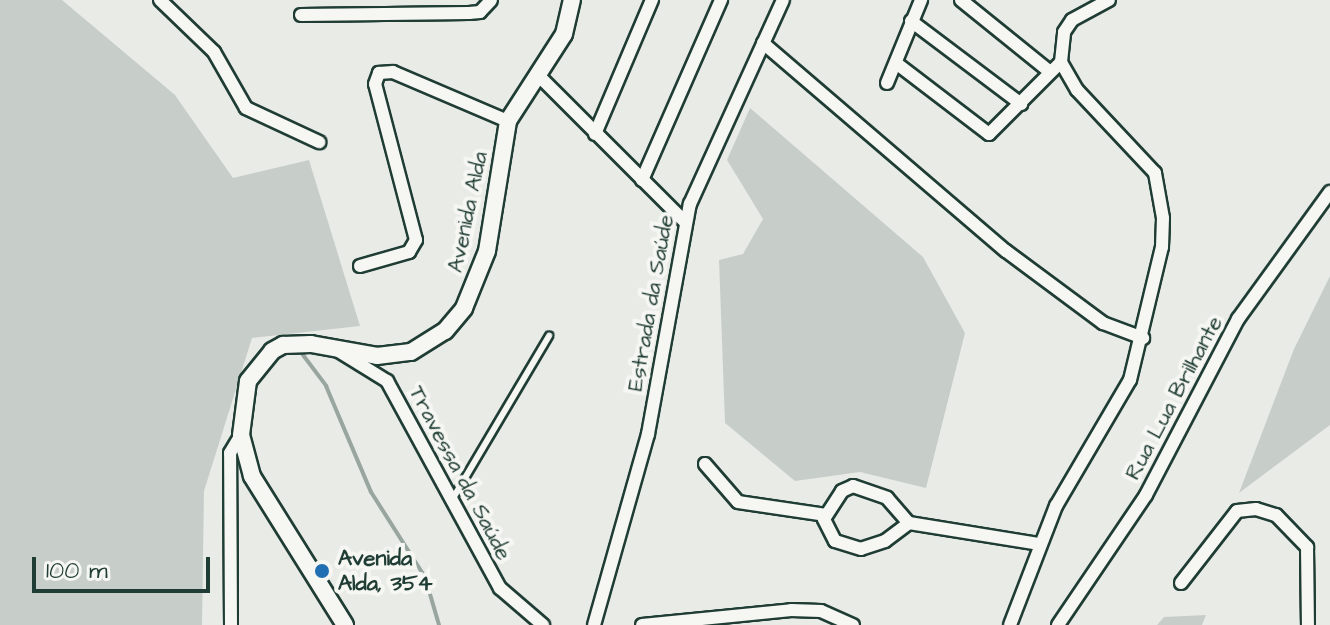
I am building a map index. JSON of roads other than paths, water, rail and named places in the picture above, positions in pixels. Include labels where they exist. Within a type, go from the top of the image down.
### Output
[{"type":"street","points":[[160,0],[214,52],[246,108],[319,142]]},
{"type":"street","points":[[301,15],[469,13],[480,12],[491,0]]},
{"type":"street","name":"Avenida Alda","points":[[345,625],[257,487],[241,435],[248,381],[272,351],[298,343],[377,356],[411,352],[445,331],[464,308],[487,251],[508,121],[564,34],[572,0]]},
{"type":"street","points":[[595,134],[652,0]]},
{"type":"street","points":[[642,180],[721,0]]},
{"type":"street","name":"Estrada da Saúde","points":[[594,625],[648,434],[685,222],[783,0]]},
{"type":"street","points":[[887,83],[921,0]]},
{"type":"street","points":[[961,0],[1049,71]]},
{"type":"street","points":[[1010,625],[1038,544],[1130,380],[1143,338],[1162,247],[1163,218],[1155,173],[1077,90],[1061,62],[1064,32],[1072,20],[1109,0]]},
{"type":"street","points":[[911,21],[1021,104]]},
{"type":"street","points":[[763,43],[1006,251],[1103,323],[1143,338]]},
{"type":"street","points":[[896,63],[984,133],[993,133],[1049,71],[1061,62]]},
{"type":"street","points":[[360,266],[409,252],[416,240],[375,84],[379,73],[393,72],[508,121]]},
{"type":"street","points":[[538,75],[685,222]]},
{"type":"street","name":"Rua Lua Brilhante","points":[[1058,625],[1146,495],[1238,319],[1330,192]]},
{"type":"street","name":"Travessa da Saúde","points":[[335,348],[387,381],[500,588],[543,625]]},
{"type":"street","points":[[231,625],[230,453],[241,435]]},
{"type":"street","points":[[705,464],[738,502],[826,515]]},
{"type":"street","points":[[826,515],[842,491],[853,486],[887,498],[909,523],[1038,544]]},
{"type":"street","points":[[1181,583],[1237,511],[1256,509],[1292,526],[1307,547],[1308,625]]},
{"type":"street","points":[[826,515],[835,541],[861,549],[885,541],[909,523]]},
{"type":"street","points":[[642,625],[791,610],[821,611],[853,625]]},
{"type":"lane","points":[[452,500],[549,336]]},
{"type":"waterway","points":[[303,355],[326,386],[371,492],[425,577],[439,625]]},
{"type":"place","name":"Avenida Alda, 354","points":[[322,571]]}]
